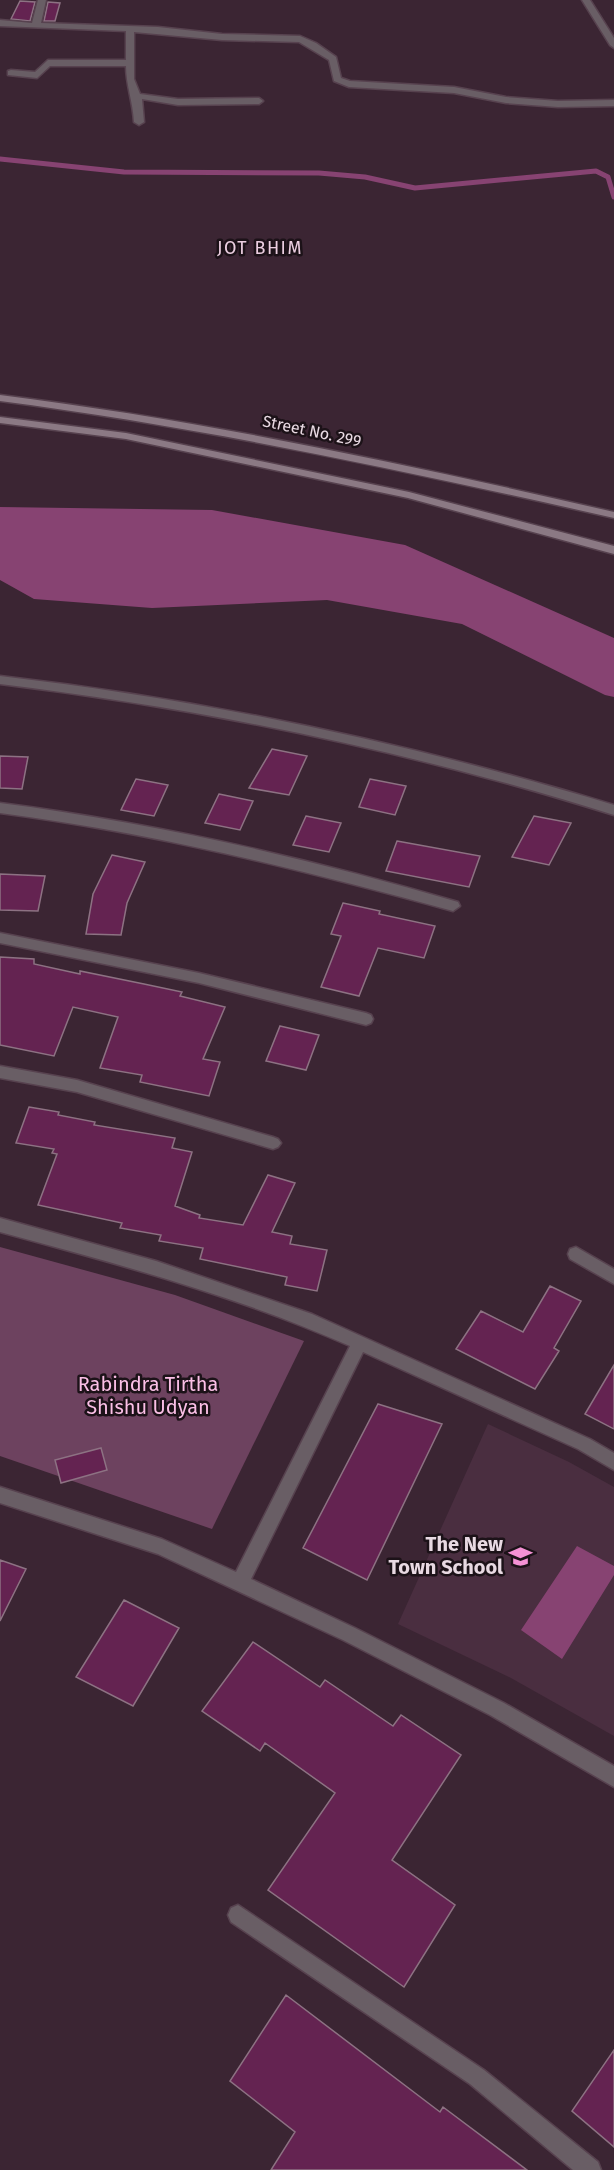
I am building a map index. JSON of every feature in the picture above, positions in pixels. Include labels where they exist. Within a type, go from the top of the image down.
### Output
[{"type":"street","points":[[36,26],[42,0]]},
{"type":"street","points":[[586,0],[614,45]]},
{"type":"street","points":[[0,23],[130,29],[222,37],[300,39],[333,59],[337,79],[349,84],[454,90],[527,102],[614,103]]},
{"type":"street","points":[[130,29],[130,79],[137,96],[139,122]]},
{"type":"street","points":[[11,74],[37,75],[48,63],[130,63]]},
{"type":"street","points":[[137,96],[178,102],[259,101]]},
{"type":"street","name":"Street No. 299","points":[[0,398],[190,424],[256,436],[614,515]]},
{"type":"street","points":[[0,420],[126,436],[409,495],[614,550]]},
{"type":"street","points":[[0,680],[186,707],[382,746],[558,792],[614,810]]},
{"type":"street","points":[[0,808],[148,832],[302,865],[453,906]]},
{"type":"street","points":[[0,938],[199,978],[366,1019]]},
{"type":"street","points":[[0,1072],[77,1086],[273,1143]]},
{"type":"street","points":[[0,1225],[156,1268],[306,1319],[584,1444],[614,1462]]},
{"type":"street","points":[[576,1254],[614,1277]]},
{"type":"street","points":[[240,1583],[360,1342]]},
{"type":"street","points":[[0,1495],[162,1547],[349,1634],[497,1709],[614,1777]]},
{"type":"street","points":[[238,1915],[477,2077],[590,2170]]},
{"type":"shaded area","points":[[0,507],[212,510],[405,545],[614,638],[614,697],[605,695],[462,624],[327,600],[152,608],[34,599],[0,580]]},
{"type":"shaded area","name":"The New Town School","points":[[488,1424],[569,1462],[614,1487],[614,1736],[511,1678],[398,1624]]},
{"type":"shaded area","points":[[577,1546],[614,1566],[614,1575],[562,1659],[521,1630]]},
{"type":"green space","name":"Rabindra Tirtha Shishu Udyan","points":[[0,1247],[175,1295],[304,1341],[212,1529],[0,1456]]},
{"type":"building","points":[[20,1],[35,2],[30,21],[11,19]]},
{"type":"building","points":[[48,2],[60,3],[55,21],[44,21]]},
{"type":"building","points":[[272,749],[307,756],[289,795],[249,788]]},
{"type":"building","points":[[0,756],[28,757],[22,789],[0,788]]},
{"type":"building","points":[[136,779],[168,785],[154,816],[121,810]]},
{"type":"building","points":[[370,779],[406,786],[395,815],[359,807]]},
{"type":"building","points":[[219,794],[253,801],[240,830],[205,823]]},
{"type":"building","points":[[306,816],[341,823],[329,852],[293,845]]},
{"type":"building","points":[[534,816],[571,823],[549,865],[512,857]]},
{"type":"building","points":[[397,841],[480,856],[469,887],[386,871]]},
{"type":"building","points":[[112,855],[145,862],[127,903],[121,935],[86,934],[93,894]]},
{"type":"building","points":[[0,874],[45,876],[38,911],[0,910]]},
{"type":"building","points":[[343,903],[380,911],[379,914],[435,926],[424,958],[378,948],[359,996],[321,987],[341,936],[331,934]]},
{"type":"building","points":[[0,957],[34,959],[34,964],[182,992],[180,996],[225,1007],[203,1059],[220,1062],[209,1096],[140,1082],[142,1075],[100,1068],[118,1017],[73,1007],[54,1056],[0,1045]]},
{"type":"building","points":[[280,1026],[319,1035],[306,1070],[266,1061]]},
{"type":"building","points":[[29,1107],[59,1112],[58,1115],[95,1122],[94,1125],[175,1138],[172,1148],[192,1152],[175,1206],[200,1215],[199,1218],[243,1225],[268,1175],[295,1183],[272,1232],[292,1236],[290,1244],[327,1250],[317,1291],[285,1285],[287,1277],[200,1259],[203,1248],[159,1241],[161,1235],[120,1228],[122,1223],[38,1205],[57,1154],[52,1153],[54,1149],[16,1143]]},
{"type":"building","points":[[550,1286],[581,1301],[554,1348],[559,1351],[535,1389],[456,1349],[481,1311],[523,1332]]},
{"type":"building","points":[[614,1365],[614,1429],[585,1414]]},
{"type":"building","points":[[378,1404],[442,1424],[367,1580],[303,1548]]},
{"type":"building","points":[[101,1448],[107,1470],[61,1483],[55,1460]]},
{"type":"building","points":[[0,1560],[26,1569],[0,1621]]},
{"type":"building","points":[[124,1600],[179,1628],[133,1706],[76,1677]]},
{"type":"building","points":[[253,1642],[320,1687],[325,1680],[393,1726],[401,1715],[461,1755],[392,1860],[455,1905],[404,1987],[268,1890],[335,1793],[265,1743],[260,1751],[202,1711]]},
{"type":"building","points":[[286,1995],[440,2112],[443,2107],[527,2170],[271,2170],[295,2132],[230,2081]]},
{"type":"building","points":[[614,2050],[614,2147],[572,2111]]},
{"type":"waterway","points":[[0,159],[124,172],[319,173],[365,177],[415,188],[596,171],[608,177],[614,197]]},
{"type":"place","name":"The New Town School","points":[[521,1556]]},
{"type":"district","name":"JOT BHIM","points":[[260,248]]}]
